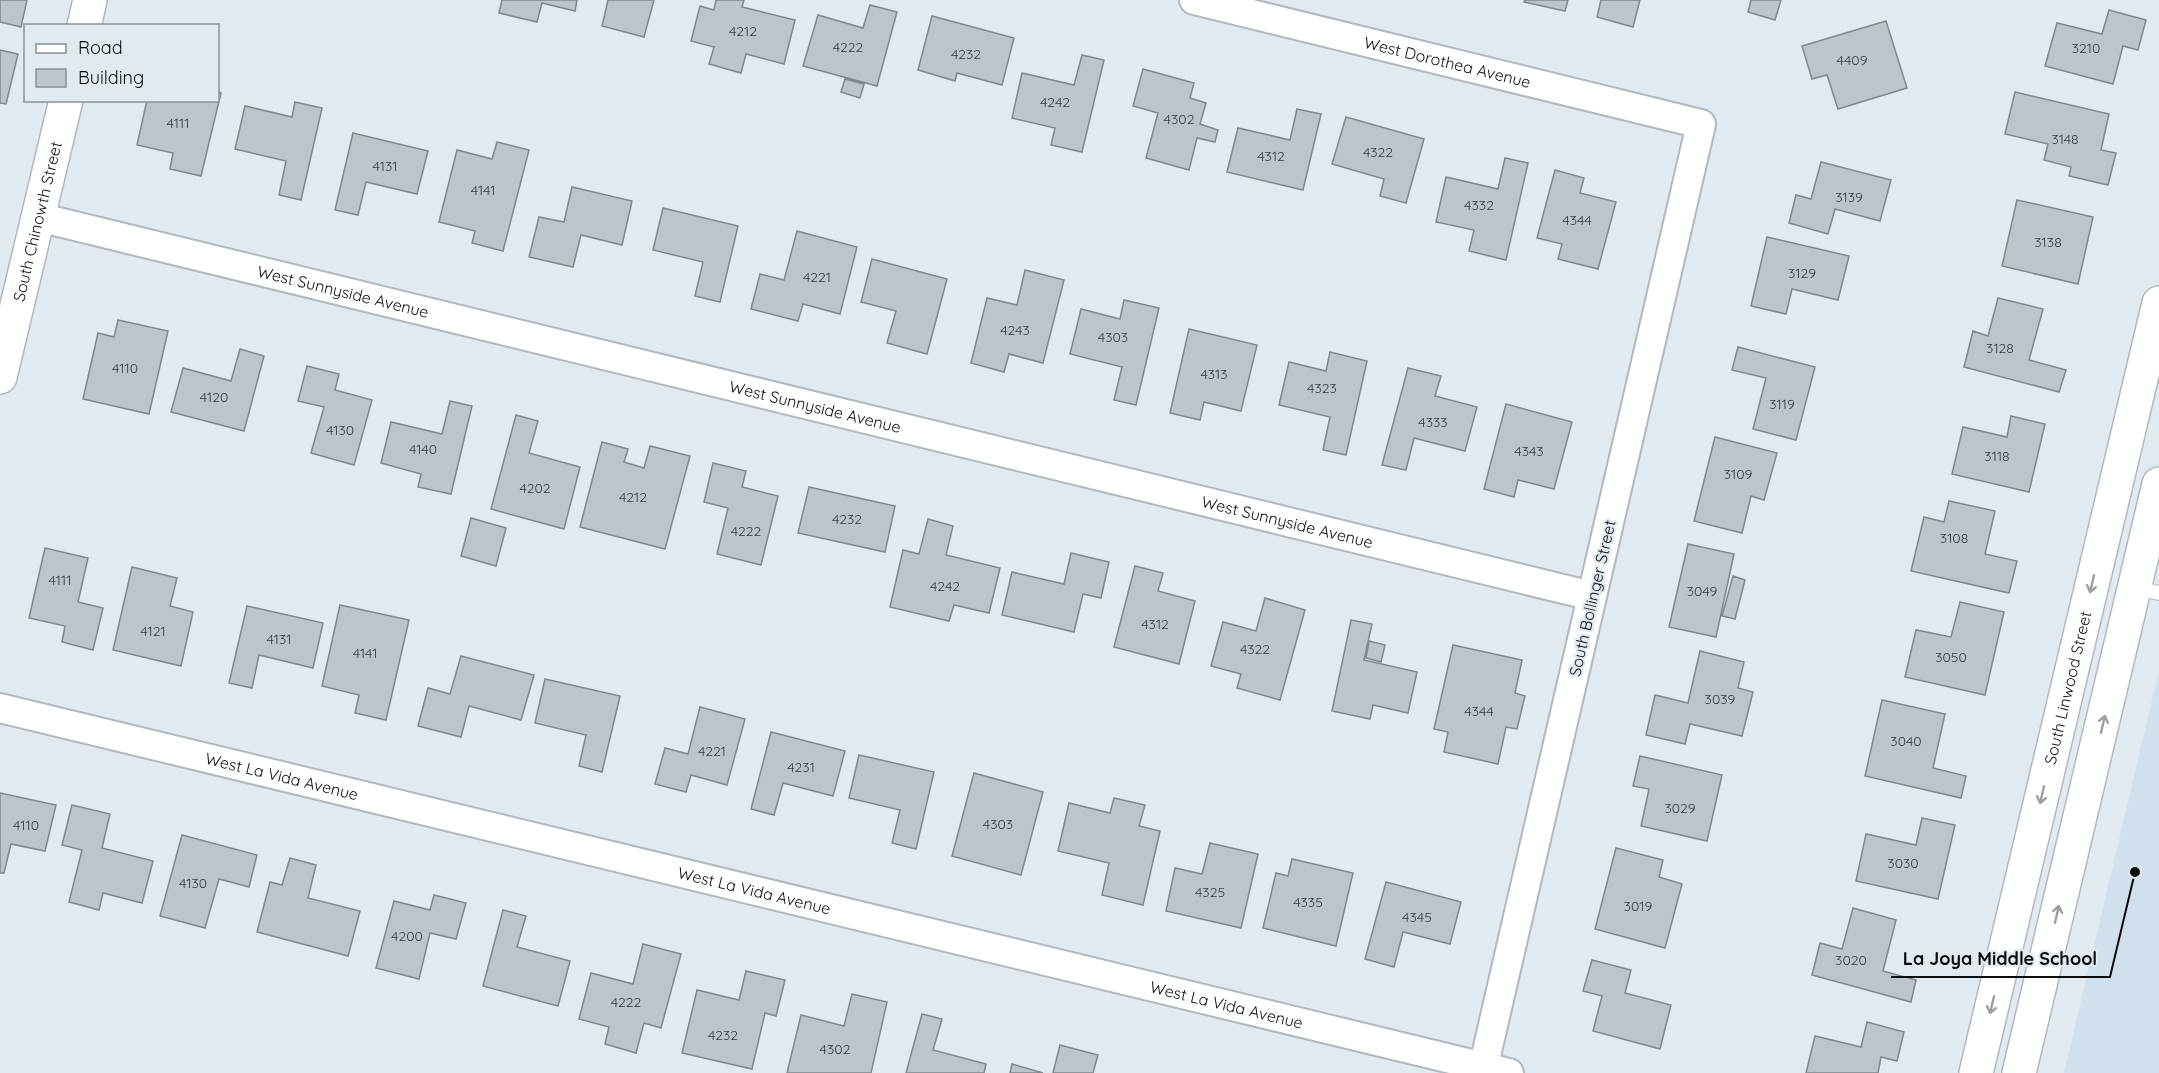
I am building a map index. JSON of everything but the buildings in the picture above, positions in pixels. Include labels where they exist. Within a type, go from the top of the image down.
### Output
[{"type":"street","points":[[84,24],[90,0]]},
{"type":"street","name":"West Dorothea Avenue","points":[[1194,0],[1701,124]]},
{"type":"street","name":"South Chinowth Street","points":[[0,377],[66,102]]},
{"type":"street","name":"South Bollinger Street","points":[[1491,1071],[1592,596],[1701,124]]},
{"type":"street","name":"West Sunnyside Avenue","points":[[38,217],[1592,596]]},
{"type":"street","name":"South Linwood Street","points":[[1976,1073],[2159,303]]},
{"type":"street","points":[[2147,590],[2119,552],[2159,368]]},
{"type":"street","points":[[2019,1073],[2147,590],[2158,493]]},
{"type":"street","name":"West La Vida Avenue","points":[[0,708],[1491,1071]]},
{"type":"shaded area","points":[[2159,670],[2159,1073],[2064,1073]]},
{"type":"place","name":"La Joya Middle School","points":[[2135,872]]}]
